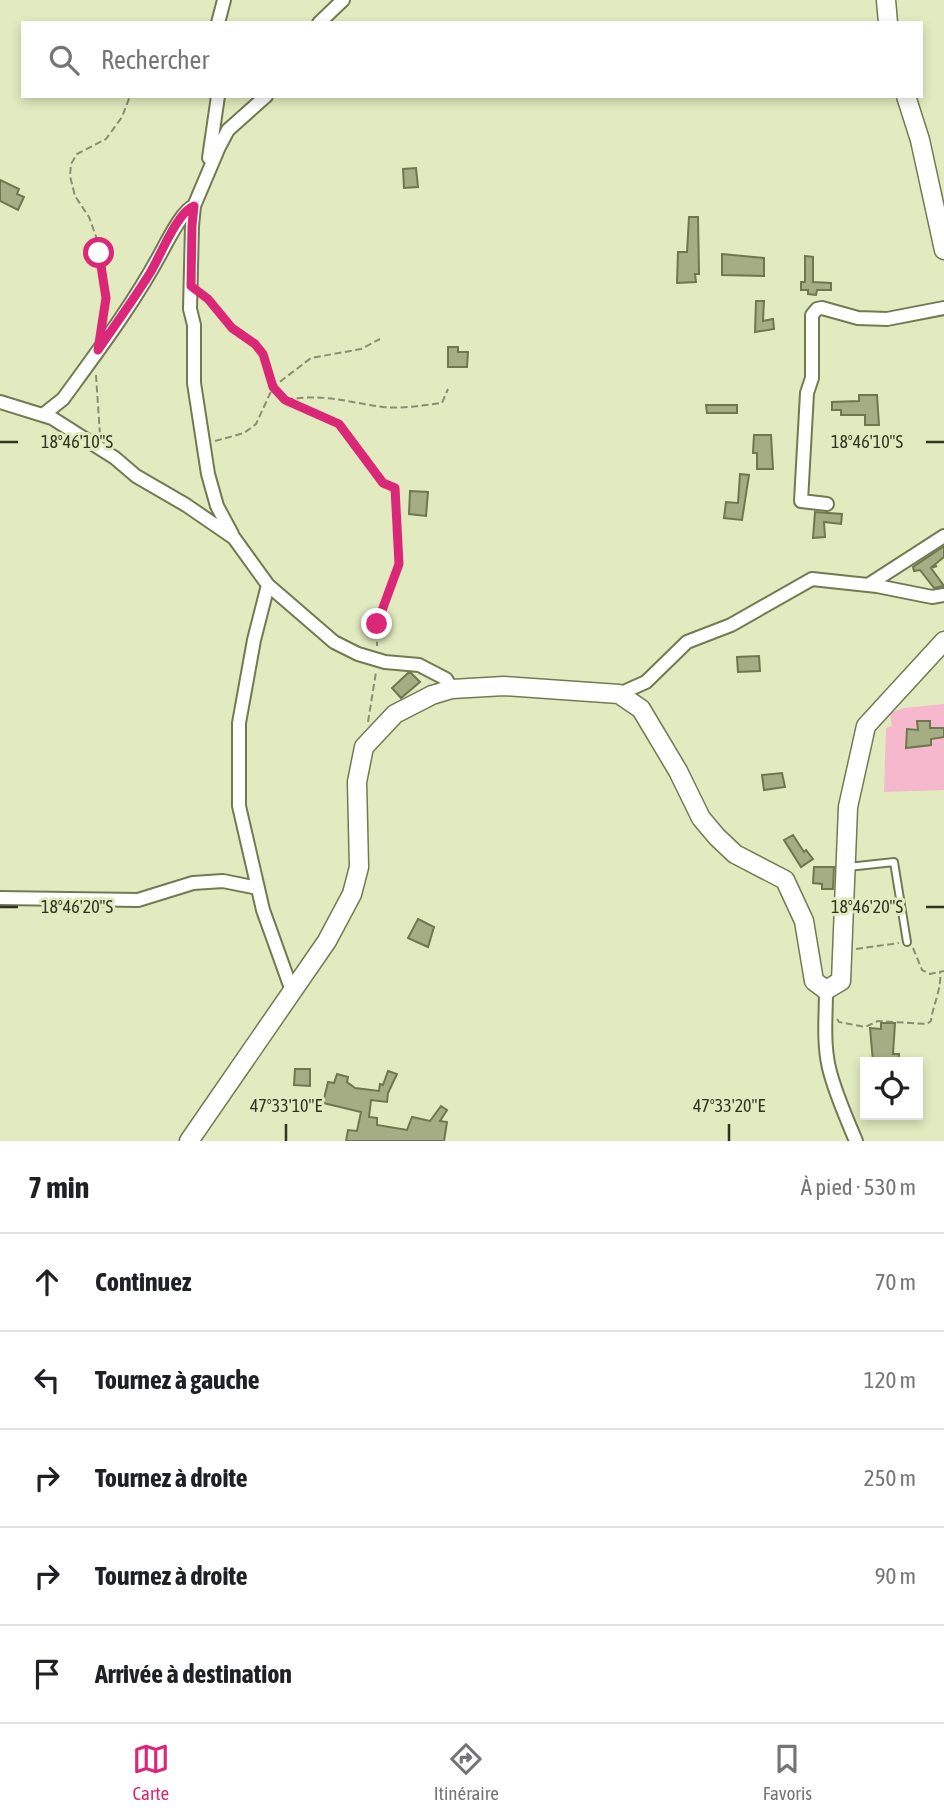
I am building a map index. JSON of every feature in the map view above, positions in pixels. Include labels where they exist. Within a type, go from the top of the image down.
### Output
[{"type":"street","points":[[219,21],[224,0]]},
{"type":"street","points":[[321,21],[343,0]]},
{"type":"street","points":[[886,0],[888,21]]},
{"type":"street","points":[[209,173],[218,98]]},
{"type":"street","points":[[265,98],[228,130],[194,206],[190,309],[194,325],[194,383],[208,474],[217,506],[234,538],[268,585],[334,642],[378,660],[419,665],[446,679],[452,689]]},
{"type":"street","points":[[907,98],[920,140],[944,250]]},
{"type":"street","points":[[44,414],[63,399],[150,274],[171,234],[189,208],[194,206]]},
{"type":"street","points":[[827,504],[801,501],[807,393],[812,378],[812,315],[822,308],[858,318],[887,319],[944,308]]},
{"type":"street","points":[[0,402],[44,414],[234,538]]},
{"type":"street","points":[[867,584],[944,537]]},
{"type":"street","points":[[189,1141],[327,941],[352,894],[359,867],[357,782],[364,747],[395,714],[432,695],[452,689],[504,686],[620,694],[646,682],[687,642],[731,625],[812,579],[867,584],[914,594],[944,595]]},
{"type":"street","points":[[268,585],[254,640],[239,723],[239,806],[263,910],[292,991]]},
{"type":"street","points":[[826,990],[841,981],[848,807],[866,726],[944,641]]},
{"type":"street","points":[[620,694],[642,709],[678,771],[701,818],[716,837],[735,853],[785,880],[804,920],[814,981],[826,990]]},
{"type":"street","points":[[0,898],[138,900],[193,883],[223,881],[258,888]]},
{"type":"street","points":[[826,990],[825,1033],[829,1066],[839,1102],[856,1141]]},
{"type":"lane","points":[[845,867],[894,862],[907,942]]},
{"type":"path","points":[[103,323],[106,286],[100,265],[98,242],[89,217],[75,197],[70,176],[71,164],[77,154],[106,139],[122,117],[129,98]]},
{"type":"path","points":[[191,286],[208,299],[232,328],[255,344],[263,354],[273,387],[285,400],[339,424],[383,483],[395,488],[399,564],[377,624],[378,660],[368,726]]},
{"type":"path","points":[[204,445],[244,433],[256,425],[273,387],[311,358],[361,349],[380,339]]},
{"type":"path","points":[[96,372],[100,436],[107,453]]},
{"type":"path","points":[[285,400],[310,396],[386,407],[425,405],[442,402],[448,389]]},
{"type":"path","points":[[834,1015],[839,1022],[865,1027],[878,1021],[927,1024],[931,1021],[932,1007],[942,983],[942,971],[930,974],[922,970],[907,942],[841,951]]},
{"type":"shaded area","points":[[944,704],[944,790],[884,792],[886,728],[892,726],[890,713],[904,708]]},
{"type":"building","points":[[416,168],[418,187],[404,188],[403,169]]},
{"type":"building","points":[[0,180],[19,189],[17,194],[24,197],[18,210],[0,201]]},
{"type":"building","points":[[689,217],[698,217],[699,274],[695,274],[696,282],[677,283],[678,252],[687,252]]},
{"type":"building","points":[[722,254],[764,258],[764,276],[722,275]]},
{"type":"building","points":[[805,256],[813,257],[813,282],[831,283],[831,290],[817,290],[816,295],[808,294],[808,290],[801,290],[801,282],[805,282]]},
{"type":"building","points":[[756,301],[764,301],[763,321],[773,319],[774,329],[755,332]]},
{"type":"building","points":[[448,347],[458,347],[458,352],[468,352],[467,367],[448,367]]},
{"type":"building","points":[[859,395],[877,395],[879,425],[865,425],[865,415],[841,415],[841,410],[832,410],[832,402],[859,401]]},
{"type":"building","points":[[706,405],[737,405],[737,413],[707,413]]},
{"type":"building","points":[[754,435],[771,435],[773,469],[757,469],[757,453],[753,453]]},
{"type":"building","points":[[740,474],[749,475],[742,520],[724,518],[726,502],[738,503]]},
{"type":"building","points":[[410,491],[428,492],[426,516],[409,514]]},
{"type":"building","points":[[815,512],[842,514],[841,524],[824,522],[825,537],[813,538]]},
{"type":"building","points":[[944,546],[944,557],[933,566],[937,566],[931,568],[944,586],[934,588],[920,570],[914,571],[913,567]]},
{"type":"building","points":[[759,656],[760,671],[738,672],[737,657]]},
{"type":"building","points":[[408,673],[420,682],[401,698],[392,688]]},
{"type":"building","points":[[917,721],[930,721],[930,728],[944,728],[944,737],[931,739],[931,745],[906,748],[907,729],[918,730]]},
{"type":"building","points":[[782,773],[785,787],[764,790],[762,775]]},
{"type":"building","points":[[793,835],[804,852],[806,850],[813,859],[801,867],[784,840]]},
{"type":"building","points":[[814,867],[834,867],[833,889],[822,889],[822,884],[813,883]]},
{"type":"building","points":[[418,919],[434,927],[428,947],[408,938]]},
{"type":"building","points":[[881,1023],[895,1023],[893,1054],[899,1054],[899,1057],[873,1057],[870,1028],[881,1029]]},
{"type":"building","points":[[295,1069],[310,1069],[310,1086],[294,1085]]},
{"type":"building","points":[[388,1071],[397,1074],[387,1102],[371,1100],[369,1117],[377,1118],[377,1125],[407,1130],[412,1117],[430,1121],[441,1106],[447,1110],[440,1121],[447,1122],[444,1141],[346,1141],[348,1130],[357,1131],[361,1112],[323,1103],[328,1082],[334,1083],[337,1074],[348,1077],[347,1082],[355,1088],[379,1091]]},
{"type":"route","points":[[99,253],[106,298],[98,350],[150,274],[171,234],[189,208],[194,206],[191,286],[208,299],[232,328],[255,344],[263,354],[273,387],[285,400],[339,424],[383,483],[395,488],[399,564],[377,624]]}]
